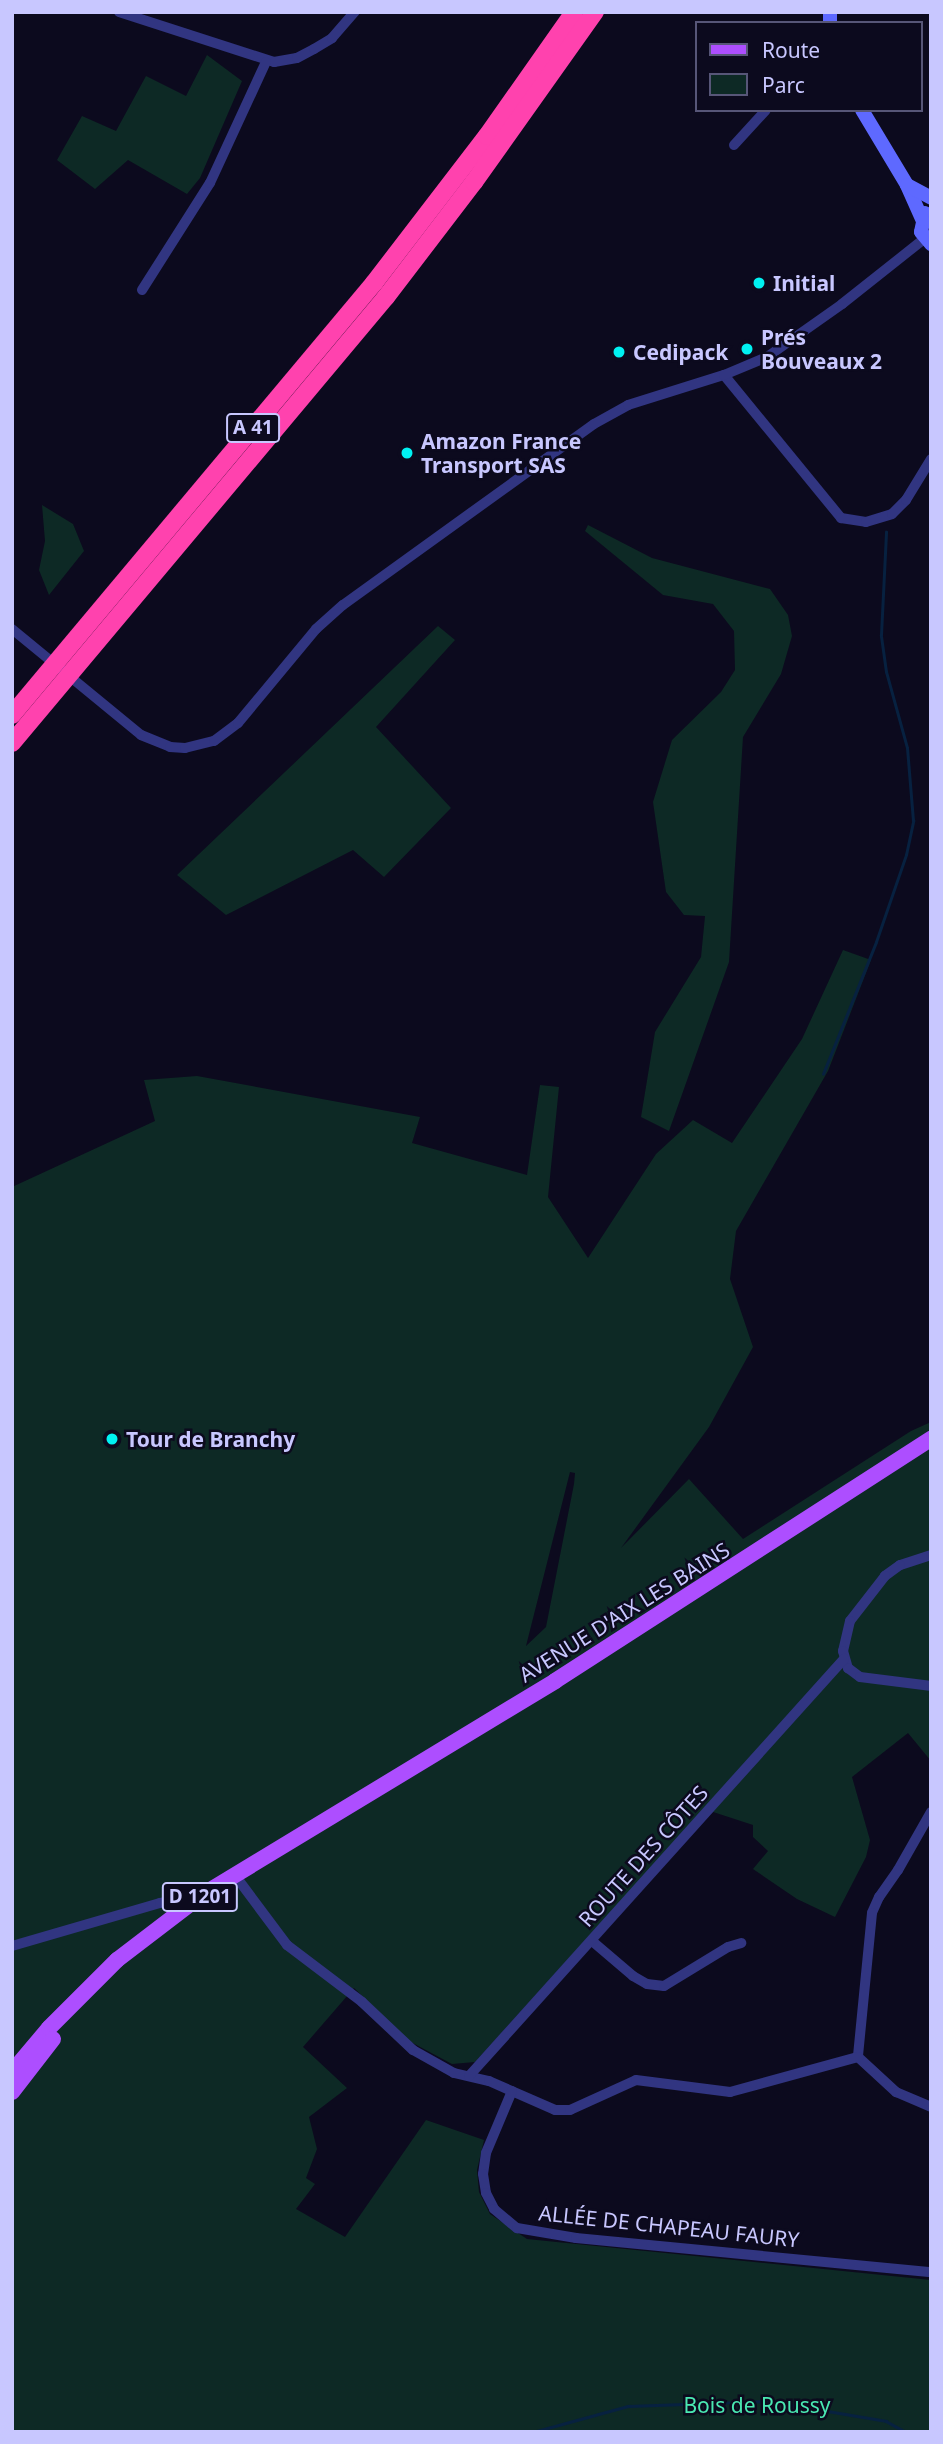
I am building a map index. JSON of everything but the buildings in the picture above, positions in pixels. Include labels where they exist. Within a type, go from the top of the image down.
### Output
[{"type":"highway","name":"A 41","points":[[12,715],[374,283],[487,136],[574,12]]},
{"type":"highway","name":"A 41","points":[[12,743],[386,297],[490,161],[595,12]]},
{"type":"highway","points":[[12,755],[79,664]]},
{"type":"main road","name":"AVENUE D'AIX LES BAINS","points":[[12,2072],[49,2028],[117,1960],[202,1895],[420,1763],[850,1493],[869,1477],[931,1439]]},
{"type":"main road","name":"AVENUE D'AIX LES BAINS","points":[[850,1493],[874,1484],[931,1448]]},
{"type":"main road","name":"AVENUE D'AIX LES BAINS","points":[[12,2092],[61,2029],[131,1961],[204,1905],[420,1763]]},
{"type":"street","points":[[119,12],[266,62],[283,62],[303,56],[332,38],[355,12]]},
{"type":"street","points":[[142,290],[210,183],[266,62]]},
{"type":"street","points":[[734,145],[764,112]]},
{"type":"street","points":[[12,629],[141,736],[155,742],[185,748],[214,741],[238,723],[316,628],[343,605],[539,464],[628,405],[724,376],[767,357],[928,242],[926,213],[888,159],[863,112]]},
{"type":"street","points":[[907,185],[931,198]]},
{"type":"street","points":[[724,376],[841,518],[866,522],[892,514],[906,500],[931,459]]},
{"type":"street","points":[[931,1556],[915,1559],[894,1570],[859,1606],[846,1632],[844,1659],[851,1671],[860,1677],[931,1686]]},
{"type":"street","name":"ROUTE DES CÔTES","points":[[469,2076],[844,1659]]},
{"type":"street","points":[[858,2057],[874,1907],[931,1812]]},
{"type":"street","points":[[240,1882],[276,1934],[297,1954],[362,2002],[413,2050],[440,2067],[512,2091],[546,2107],[564,2111],[636,2080],[730,2092],[858,2057]]},
{"type":"street","points":[[12,1946],[160,1903],[202,1895]]},
{"type":"street","points":[[592,1941],[633,1976],[647,1984],[664,1986],[727,1947],[741,1943]]},
{"type":"street","points":[[858,2057],[896,2092],[931,2107]]},
{"type":"street","name":"ALLÉE DE CHAPEAU FAURY","points":[[512,2091],[486,2153],[483,2174],[486,2193],[494,2209],[517,2228],[576,2238],[931,2272]]},
{"type":"green space","points":[[207,55],[242,81],[200,178],[187,194],[128,160],[95,189],[57,160],[82,116],[116,131],[146,76],[186,96]]},
{"type":"green space","points":[[42,505],[73,524],[84,551],[49,595],[39,570],[45,541]]},
{"type":"green space","points":[[588,525],[652,558],[770,589],[788,615],[792,636],[781,674],[743,737],[729,962],[669,1131],[641,1117],[655,1032],[701,957],[705,916],[684,915],[666,892],[653,802],[672,740],[721,692],[735,670],[734,631],[713,604],[663,595],[585,531]]},
{"type":"green space","points":[[438,626],[455,640],[376,727],[451,808],[384,877],[353,850],[226,915],[177,875]]},
{"type":"green space","name":"Bois de Roussy","points":[[843,950],[871,960],[828,1071],[736,1231],[730,1279],[753,1347],[709,1427],[621,1548],[689,1479],[743,1539],[911,1431],[931,1422],[931,1761],[908,1733],[852,1777],[870,1840],[866,1857],[835,1917],[797,1899],[753,1869],[768,1851],[753,1837],[753,1825],[704,1809],[475,2062],[452,2064],[409,2041],[354,1988],[303,2047],[347,2088],[309,2117],[317,2149],[306,2178],[315,2184],[296,2209],[345,2237],[426,2120],[484,2140],[477,2170],[479,2192],[490,2214],[527,2239],[931,2280],[931,2432],[12,2432],[12,1187],[155,1121],[144,1080],[197,1076],[420,1117],[412,1143],[527,1175],[540,1085],[559,1087],[548,1197],[588,1258],[656,1154],[693,1120],[732,1143],[802,1039]],"holes":[[[570,1472],[575,1473],[546,1627],[526,1646]]]},
{"type":"waterway","points":[[823,1074],[876,942],[906,855],[913,821],[907,748],[886,672],[881,635],[886,532]]},
{"type":"waterway","points":[[533,2432],[628,2406],[768,2401],[886,2421],[906,2432]]},
{"type":"place","name":"Initial","points":[[759,283]]},
{"type":"place","name":"Prés Bouveaux 2","points":[[747,349]]},
{"type":"place","name":"Cedipack","points":[[619,352]]},
{"type":"place","name":"Amazon France Transport SAS","points":[[407,453]]},
{"type":"place","name":"Tour de Branchy","points":[[112,1439]]}]
